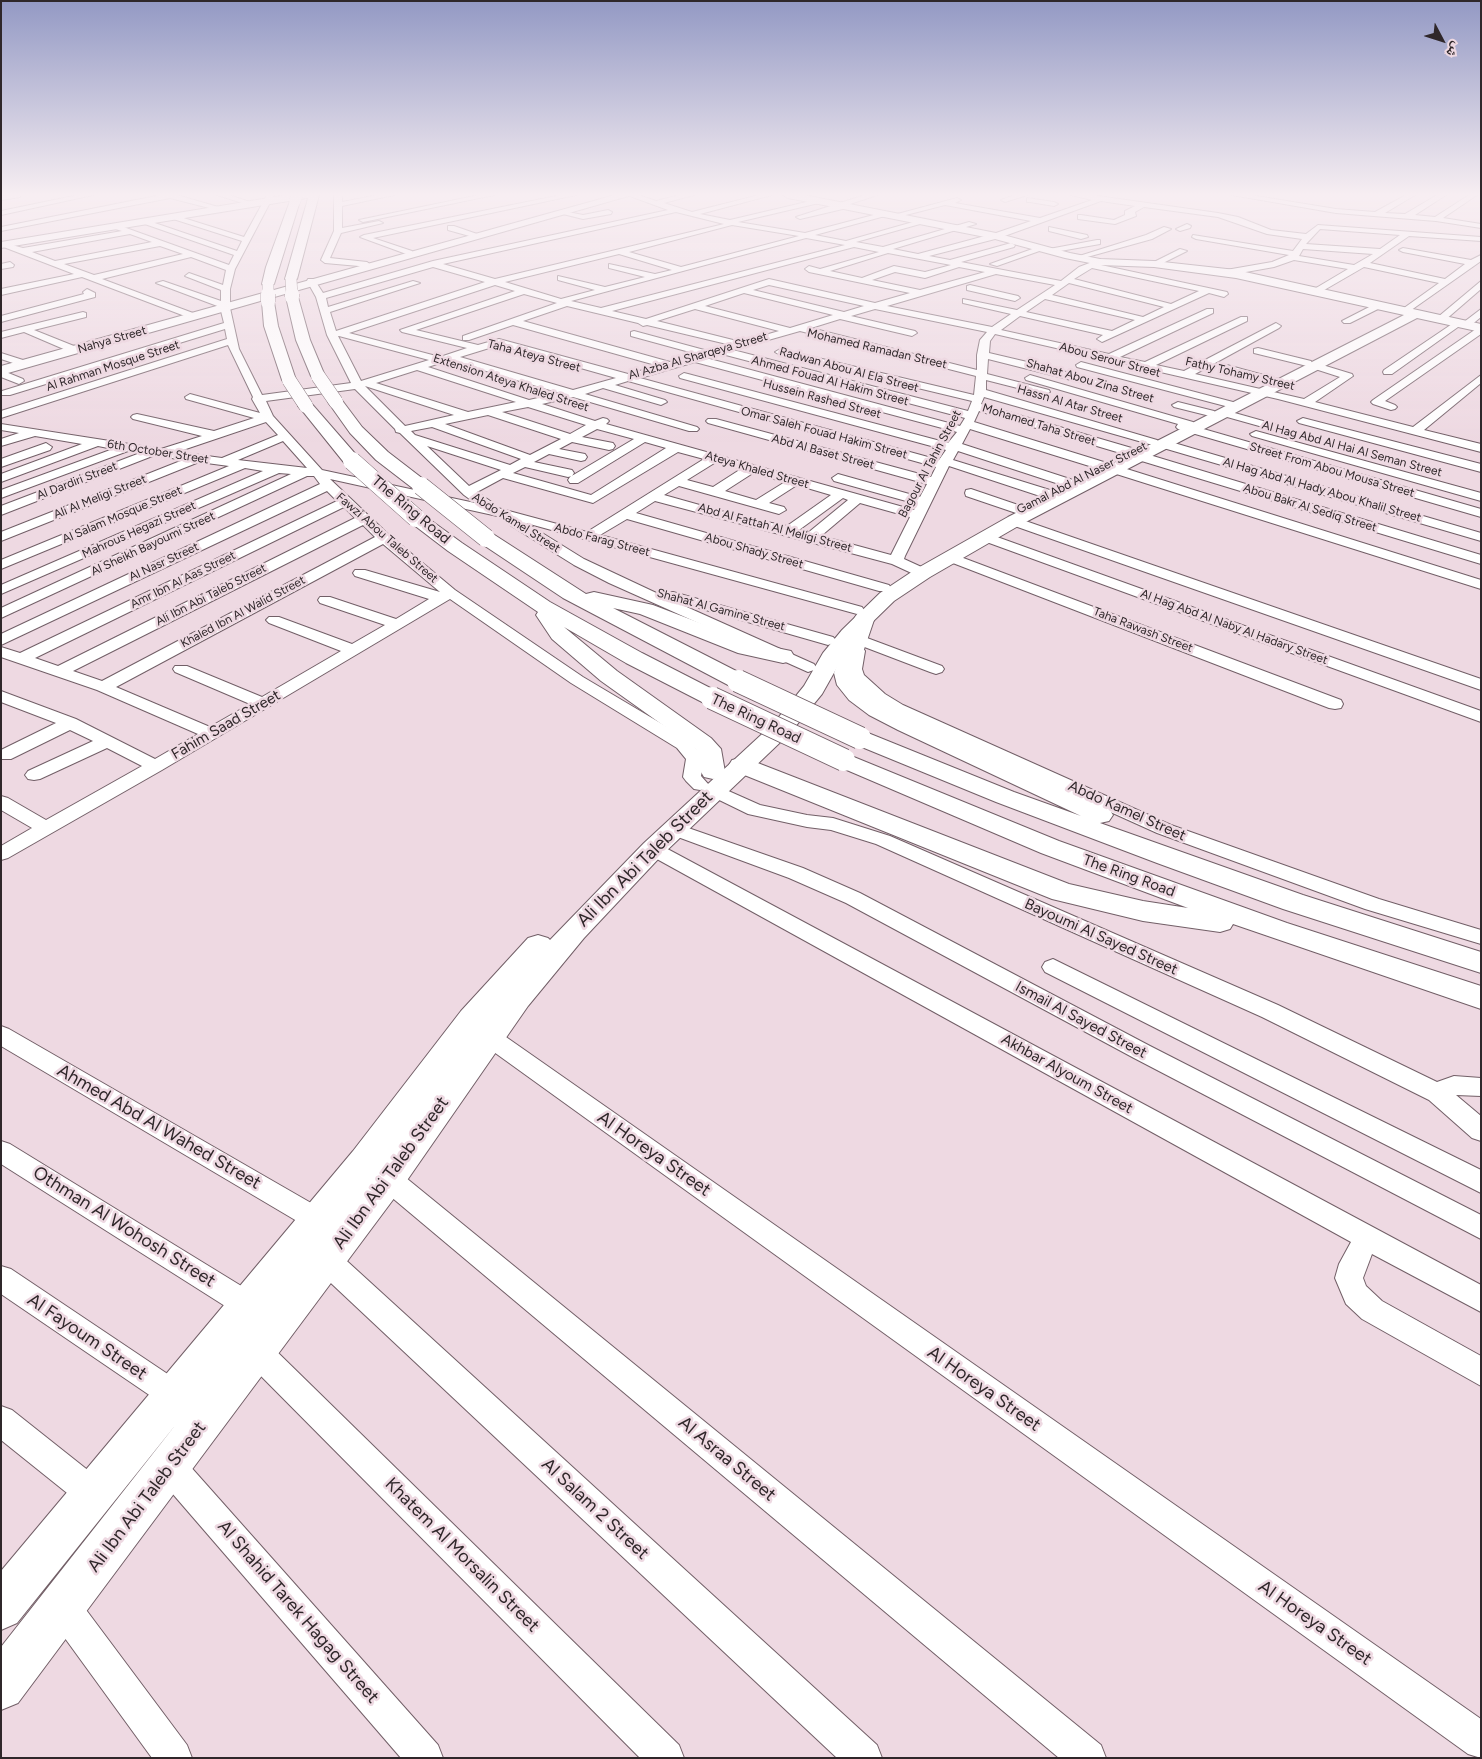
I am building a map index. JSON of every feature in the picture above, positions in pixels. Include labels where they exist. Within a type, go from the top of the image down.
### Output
[{"type":"main road","name":"The Ring Road","points":[[270,277],[268,302],[271,326],[289,380],[306,406],[352,461],[416,518],[455,547],[543,606],[634,658],[712,698],[844,760],[952,807],[1050,847],[1277,930],[1481,998]]},
{"type":"main road","name":"The Ring Road","points":[[291,277],[292,297],[303,340],[318,376],[356,430],[382,456],[486,538],[570,594],[738,682],[860,738],[1005,797],[1293,902],[1481,963]]},
{"type":"main road","name":"Nahya Street","points":[[312,283],[330,277]]},
{"type":"main road","name":"Nahya Street","points":[[1,372],[70,348],[332,277]]},
{"type":"main road","points":[[1266,277],[1461,325]]},
{"type":"main road","name":"Nahya Street","points":[[1,367],[161,326],[226,306]]},
{"type":"main road","points":[[1407,312],[1441,318],[1480,333]]},
{"type":"main road","name":"Gamal Abd Al Naser Street","points":[[806,682],[834,654],[884,588],[950,557],[986,537],[1029,507],[1218,413],[1273,381],[1312,365],[1407,312]]},
{"type":"main road","name":"Gamal Abd Al Naser Street","points":[[1273,381],[1312,365]]},
{"type":"main road","name":"Gamal Abd Al Naser Street","points":[[806,682],[819,650],[828,640],[887,597],[918,571],[1069,483],[1109,468]]},
{"type":"main road","points":[[570,594],[629,604],[746,648],[783,656]]},
{"type":"main road","points":[[543,606],[549,622],[559,635],[609,676],[703,743],[711,754],[717,778],[1062,892],[1143,911],[1277,930]]},
{"type":"main road","points":[[866,612],[845,673],[848,685],[857,696],[877,710],[906,725],[1097,814],[1167,857]]},
{"type":"main road","name":"Ali Ibn Abi Taleb Street","points":[[1,1686],[327,1261],[377,1170],[472,1019],[510,975],[652,826],[782,728],[806,682]]},
{"type":"main road","name":"Ali Ibn Abi Taleb Street","points":[[1,1607],[316,1218],[377,1170],[488,1036],[528,984],[574,931],[663,839],[717,778]]},
{"type":"street","points":[[1,292],[64,277]]},
{"type":"street","points":[[92,277],[190,315]]},
{"type":"street","points":[[1,319],[92,295],[85,289],[115,277]]},
{"type":"street","points":[[102,281],[140,277]]},
{"type":"street","points":[[192,277],[226,289]]},
{"type":"street","name":"Fawzi Abou Taleb Street","points":[[230,277],[226,289],[226,306],[232,341],[257,399],[268,419],[310,472],[328,485],[445,595],[577,680],[683,744],[695,758],[692,778],[717,778]]},
{"type":"street","points":[[321,297],[389,277]]},
{"type":"street","points":[[333,324],[436,277]]},
{"type":"street","points":[[458,282],[471,277]]},
{"type":"street","points":[[485,277],[495,282],[586,308],[603,315],[977,390],[1036,367],[1113,387]]},
{"type":"street","points":[[333,324],[373,322],[515,277]]},
{"type":"street","points":[[394,327],[509,286],[547,277]]},
{"type":"street","points":[[455,342],[584,295],[654,277]]},
{"type":"street","points":[[573,313],[701,277]]},
{"type":"street","points":[[603,315],[731,277]]},
{"type":"street","points":[[603,315],[749,277]]},
{"type":"street","points":[[850,277],[920,297]]},
{"type":"street","points":[[864,280],[873,277]]},
{"type":"street","points":[[791,333],[872,304],[920,297],[935,287],[963,277]]},
{"type":"street","points":[[995,277],[1022,285]]},
{"type":"street","points":[[1046,277],[1066,279],[1171,302],[1201,289]]},
{"type":"street","points":[[1122,281],[1132,277]]},
{"type":"street","points":[[1147,277],[1224,294]]},
{"type":"street","points":[[1139,291],[1175,277]]},
{"type":"street","points":[[1077,350],[1160,313],[1171,302],[1201,289],[1219,277]]},
{"type":"street","points":[[1332,277],[1340,279]]},
{"type":"street","points":[[1319,290],[1343,277]]},
{"type":"street","points":[[1431,277],[1446,282]]},
{"type":"street","points":[[1407,312],[1450,277]]},
{"type":"street","points":[[1407,312],[1460,277]]},
{"type":"street","points":[[561,278],[604,290]]},
{"type":"street","points":[[612,279],[628,284]]},
{"type":"street","points":[[1066,279],[1160,313]]},
{"type":"street","name":"Bagour Al Tahin Street","points":[[897,561],[923,502],[953,446],[977,390],[984,341],[993,330],[1066,279]]},
{"type":"street","points":[[892,280],[986,297]]},
{"type":"street","points":[[160,283],[226,306]]},
{"type":"street","name":"Abdo Kamel Street","points":[[312,283],[321,297],[362,384],[404,433],[468,492],[579,562],[614,580],[783,656],[806,682]]},
{"type":"street","name":"Fathy Tohamy Street","points":[[742,290],[764,283],[993,330],[1185,375],[1273,381],[1306,403],[1476,446]]},
{"type":"street","points":[[1441,318],[1481,284]]},
{"type":"street","points":[[970,288],[1038,297],[1145,320]]},
{"type":"street","points":[[652,339],[676,330],[700,316],[722,296],[742,290],[916,330],[847,314]]},
{"type":"street","points":[[405,330],[524,291]]},
{"type":"street","points":[[568,291],[584,295]]},
{"type":"street","points":[[525,302],[543,296]]},
{"type":"street","points":[[722,296],[740,301]]},
{"type":"street","points":[[1038,297],[1048,308]]},
{"type":"street","points":[[966,302],[1113,334]]},
{"type":"street","points":[[1347,321],[1379,305]]},
{"type":"street","points":[[1110,358],[1210,311]]},
{"type":"street","points":[[1388,372],[1481,312]]},
{"type":"street","points":[[1,335],[83,314]]},
{"type":"street","points":[[643,323],[700,316],[791,333],[977,390]]},
{"type":"street","points":[[659,326],[700,316]]},
{"type":"street","points":[[988,316],[1024,325]]},
{"type":"street","points":[[803,317],[977,390],[1109,468],[1481,585]]},
{"type":"street","points":[[1146,366],[1244,319]]},
{"type":"street","points":[[373,322],[478,348]]},
{"type":"street","points":[[514,322],[543,330],[562,340],[653,369]]},
{"type":"street","points":[[1110,323],[1128,327]]},
{"type":"street","points":[[333,324],[453,356],[625,410],[696,436]]},
{"type":"street","points":[[528,335],[559,324]]},
{"type":"street","points":[[161,326],[184,334]]},
{"type":"street","points":[[6,393],[228,326]]},
{"type":"street","points":[[1185,375],[1276,326]]},
{"type":"street","points":[[706,337],[731,328]]},
{"type":"street","points":[[24,329],[70,348]]},
{"type":"street","points":[[428,335],[445,329]]},
{"type":"street","points":[[257,399],[362,384],[478,348],[520,338],[491,329]]},
{"type":"street","points":[[537,345],[562,340],[579,330]]},
{"type":"street","points":[[623,331],[707,354]]},
{"type":"street","name":"Mohamed Ramadan Street","points":[[767,336],[791,333]]},
{"type":"street","points":[[1443,370],[1480,333]]},
{"type":"street","points":[[1373,420],[1395,404],[1377,402],[1480,333]]},
{"type":"street","points":[[373,335],[453,356]]},
{"type":"street","name":"Al Azba Al Sharqeya Street","points":[[404,433],[432,423],[572,394],[767,336]]},
{"type":"street","points":[[562,340],[668,365]]},
{"type":"street","name":"Al Rahman Mosque Street","points":[[1,415],[232,341]]},
{"type":"street","name":"Omar Saleh Fouad Hakim Street","points":[[502,343],[705,400],[944,463],[1029,507]]},
{"type":"street","name":"Radwan Abou Al Ela Street","points":[[720,350],[977,390]]},
{"type":"street","points":[[1258,351],[1348,376],[1306,403]]},
{"type":"street","points":[[1,356],[19,362]]},
{"type":"street","name":"Taha Ateya Street","points":[[453,356],[539,372]]},
{"type":"street","name":"Ahmed Fouad Al Hakim Street","points":[[692,358],[977,390]]},
{"type":"street","name":"Extension Ateya Khaled Street","points":[[392,361],[596,424]]},
{"type":"street","name":"Abou Serour Street","points":[[1068,362],[1218,413]]},
{"type":"street","points":[[1227,368],[1273,381]]},
{"type":"street","points":[[1,372],[19,380]]},
{"type":"street","points":[[403,372],[508,407]]},
{"type":"street","name":"Hussein Rashed Street","points":[[684,376],[953,446],[1069,483]]},
{"type":"street","points":[[1405,448],[1420,432],[1481,378]]},
{"type":"street","name":"Taha Ateya Street","points":[[576,382],[661,402]]},
{"type":"street","points":[[362,384],[467,416]]},
{"type":"street","name":"Street From Abou Mousa Street","points":[[977,390],[1185,428],[1481,513]]},
{"type":"street","name":"Hassn Al Atar Street","points":[[977,390],[1159,443]]},
{"type":"street","name":"Mohamed Taha Street","points":[[977,390],[1135,454]]},
{"type":"street","points":[[190,398],[268,419]]},
{"type":"street","points":[[1171,403],[1218,413],[1481,497]]},
{"type":"street","points":[[468,492],[625,410]]},
{"type":"street","points":[[488,411],[571,438],[609,446]]},
{"type":"street","name":"Al Hag Abd Al Hai Al Seman Street","points":[[1218,413],[1481,484]]},
{"type":"street","points":[[137,417],[216,429]]},
{"type":"street","points":[[181,456],[268,419]]},
{"type":"street","name":"Al Dardiri Street","points":[[1,511],[216,429],[236,428],[268,419]]},
{"type":"street","points":[[451,419],[547,451],[581,457]]},
{"type":"street","name":"Abd Al Baset Street","points":[[712,421],[934,482]]},
{"type":"street","points":[[1303,421],[1481,468]]},
{"type":"street","points":[[432,423],[571,477],[644,438]]},
{"type":"street","name":"Ateya Khaled Street","points":[[596,424],[917,515]]},
{"type":"street","name":"6th October Street","points":[[1,426],[181,456],[277,470],[310,472]]},
{"type":"street","points":[[1379,441],[1399,427]]},
{"type":"street","points":[[1,443],[35,432]]},
{"type":"street","points":[[404,433],[506,472],[593,499],[677,447]]},
{"type":"street","points":[[1476,446],[1481,436]]},
{"type":"street","points":[[1,463],[71,437]]},
{"type":"street","points":[[223,462],[284,437]]},
{"type":"street","points":[[1422,452],[1441,438]]},
{"type":"street","points":[[1,478],[97,442]]},
{"type":"street","name":"Al Hag Abd Al Hady Abou Khalil Street","points":[[1159,443],[1481,537]]},
{"type":"street","points":[[1,494],[127,447]]},
{"type":"street","name":"Abou Bakr Al Sediq Street","points":[[1135,454],[1481,560]]},
{"type":"street","name":"Ali Al Meligi Street","points":[[1,537],[198,458]]},
{"type":"street","points":[[588,536],[714,458]]},
{"type":"street","name":"Al Salam Mosque Street","points":[[1,565],[242,465]]},
{"type":"street","points":[[714,492],[752,468]]},
{"type":"street","name":"Mahrous Hegazi Street","points":[[1,590],[277,470]]},
{"type":"street","name":"Abdo Farag Street","points":[[310,472],[500,512],[866,612]]},
{"type":"street","name":"Al Sheikh Bayoumi Street","points":[[1,614],[310,472]]},
{"type":"street","points":[[827,475],[923,502]]},
{"type":"street","points":[[962,477],[1029,507],[1481,685]]},
{"type":"street","points":[[676,481],[779,510]]},
{"type":"street","points":[[758,504],[795,481]]},
{"type":"street","name":"Al Nasr Street","points":[[1,640],[328,485]]},
{"type":"street","points":[[971,493],[1029,507]]},
{"type":"street","points":[[789,531],[841,494]]},
{"type":"street","name":"Abd Al Fattah Al Meligi Street","points":[[653,496],[897,561]]},
{"type":"street","points":[[811,537],[858,498]]},
{"type":"street","name":"Amr Ibn Al Aas Street","points":[[20,658],[345,502]]},
{"type":"street","points":[[647,552],[708,512]]},
{"type":"street","name":"Abou Shady Street","points":[[625,514],[884,588]]},
{"type":"street","name":"Ali Ibn Abi Taleb Street","points":[[59,672],[364,519]]},
{"type":"street","name":"Al Hag Abd Al Naby Al Hadary Street","points":[[986,537],[1481,717]]},
{"type":"street","name":"Khaled Ibn Al Walid Street","points":[[103,687],[384,538]]},
{"type":"street","name":"Taha Rawash Street","points":[[950,557],[1335,704]]},
{"type":"street","points":[[897,561],[918,571]]},
{"type":"street","points":[[58,565],[114,586]]},
{"type":"street","points":[[360,572],[445,595]]},
{"type":"street","name":"Shahat Al Gamine Street","points":[[614,580],[828,640]]},
{"type":"street","points":[[229,586],[267,600]]},
{"type":"street","name":"Fahim Saad Street","points":[[1,854],[211,734],[445,595]]},
{"type":"street","points":[[325,600],[397,624]]},
{"type":"street","name":"Abdo Kamel Street","points":[[866,612],[854,669],[857,677],[879,698],[897,709],[1164,829],[1362,901],[1481,937]]},
{"type":"street","points":[[274,620],[354,650]]},
{"type":"street","points":[[859,640],[936,668]]},
{"type":"street","points":[[1,652],[103,687],[211,734]]},
{"type":"street","points":[[181,669],[263,703]]},
{"type":"street","points":[[1,696],[70,723],[156,766]]},
{"type":"street","points":[[1,714],[23,704]]},
{"type":"street","points":[[5,755],[70,723]]},
{"type":"street","points":[[34,776],[108,741]]},
{"type":"street","name":"Bayoumi Al Sayed Street","points":[[717,778],[755,810],[781,817],[833,824],[883,840],[1270,1011],[1437,1093],[1481,1131]]},
{"type":"street","points":[[1,802],[46,828]]},
{"type":"street","name":"Ismail Al Sayed Street","points":[[663,839],[711,844],[796,873],[853,898],[1142,1052],[1481,1228]]},
{"type":"street","name":"Akhbar Alyoum Street","points":[[663,839],[1367,1237],[1481,1299]]},
{"type":"street","points":[[1053,967],[1481,1182]]},
{"type":"street","name":"Ahmed Abd Al Wahed Street","points":[[1,1035],[316,1218]]},
{"type":"street","name":"Al Horeya Street","points":[[488,1036],[1481,1741]]},
{"type":"street","points":[[1437,1093],[1454,1085],[1481,1087]]},
{"type":"street","name":"Othman Al Wohosh Street","points":[[1,1151],[246,1304]]},
{"type":"street","name":"Al Asraa Street","points":[[377,1170],[1088,1758]]},
{"type":"street","points":[[1367,1237],[1353,1264],[1349,1278],[1356,1295],[1372,1310],[1481,1372]]},
{"type":"street","name":"Al Salam 2 Street","points":[[327,1261],[864,1758]]},
{"type":"street","name":"Al Fayoum Street","points":[[1,1278],[174,1395]]},
{"type":"street","name":"Khatem Al Morsalin Street","points":[[258,1352],[666,1758]]},
{"type":"street","points":[[1,1421],[94,1494]]},
{"type":"street","name":"Al Shahid Tarek Hagag Street","points":[[170,1467],[425,1758]]},
{"type":"street","points":[[63,1607],[174,1758]]}]
